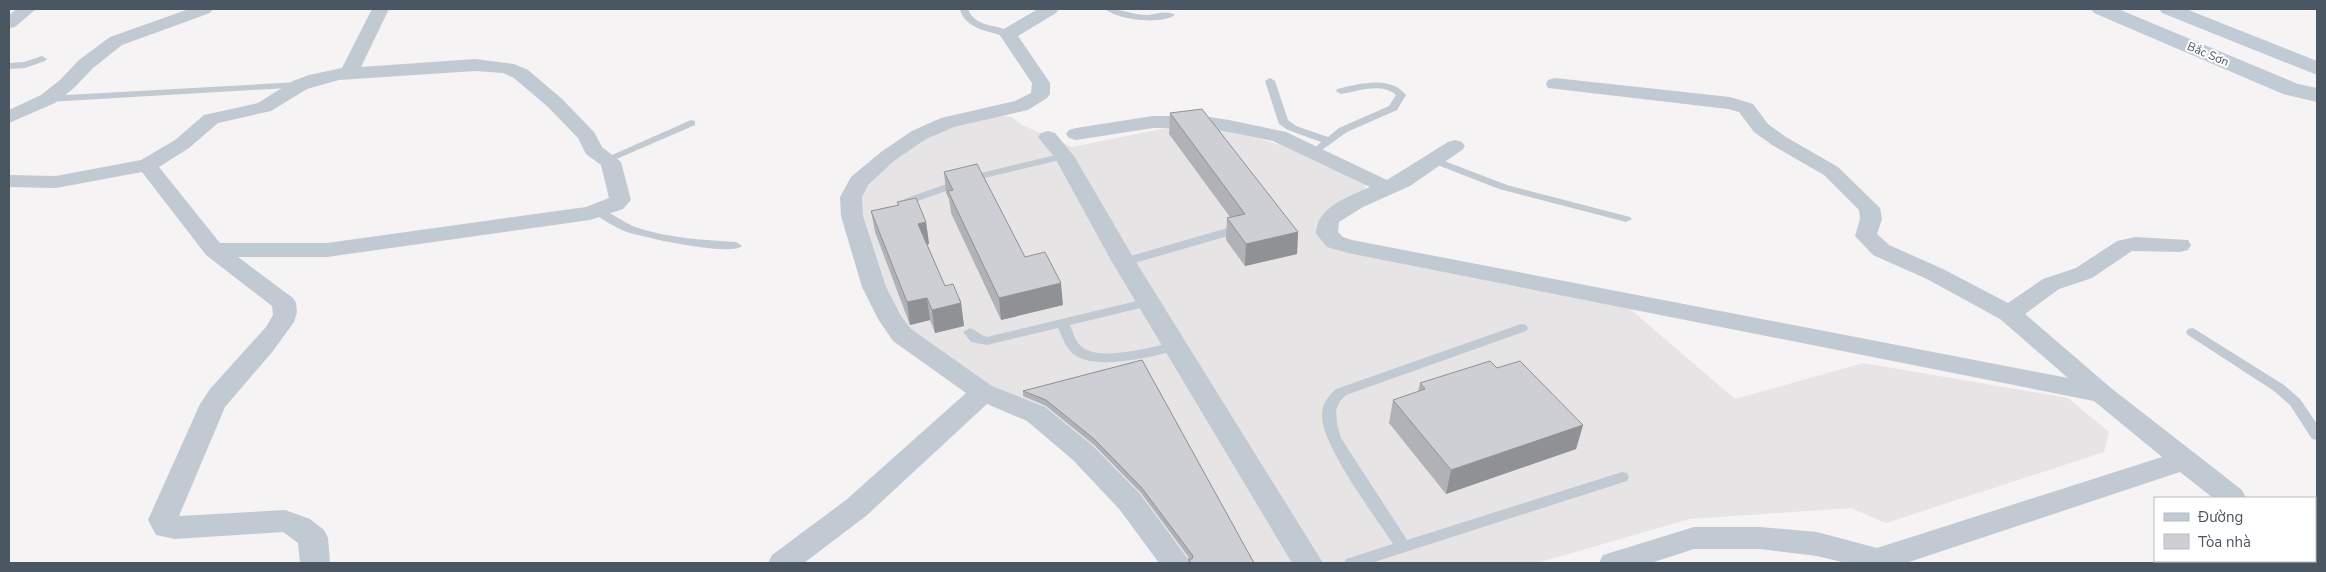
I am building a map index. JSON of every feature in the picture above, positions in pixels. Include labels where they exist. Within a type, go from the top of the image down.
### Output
[{"type":"main road","name":"Bắc Sơn","points":[[2101,9],[2291,89],[2317,95]]},
{"type":"main road","name":"Bắc Sơn","points":[[2169,9],[2317,69]]},
{"type":"street","points":[[9,22],[27,9]]},
{"type":"street","points":[[9,117],[48,99],[67,84],[86,64],[116,41],[204,9]]},
{"type":"street","points":[[348,74],[380,9]]},
{"type":"street","points":[[1050,9],[1008,34],[1040,83],[1040,94],[1021,106],[948,122],[919,136],[868,172],[851,197],[852,216],[874,287],[890,319],[902,334],[982,392],[1036,414],[1083,452],[1130,502],[1176,563]]},
{"type":"street","points":[[9,181],[56,182],[111,170],[147,165],[182,144],[211,119],[264,107],[300,85],[316,79],[348,74],[475,65],[513,70],[555,103],[587,136],[593,150],[611,162],[620,200],[597,211],[327,250],[214,250]]},
{"type":"street","points":[[1555,84],[1739,104],[1746,108],[1761,128],[1831,171],[1869,208],[1872,221],[1866,228],[1866,236],[1881,250],[1935,274],[2009,314],[2102,394],[2231,497]]},
{"type":"street","points":[[1076,134],[1153,122],[1203,122],[1279,136],[1322,147],[1388,188]]},
{"type":"street","points":[[1048,137],[1064,156],[1124,262],[1308,563]]},
{"type":"street","points":[[1455,146],[1402,181],[1355,202],[1329,219],[1326,224],[1327,234],[1335,242],[1348,246],[2102,394]]},
{"type":"street","points":[[147,165],[214,250],[284,303],[285,315],[279,327],[213,404],[163,520],[166,527],[175,528],[285,521],[300,527],[313,538],[315,563]]},
{"type":"street","points":[[2009,314],[2051,284],[2084,273],[2125,246],[2135,244],[2180,245]]},
{"type":"street","points":[[783,563],[856,508],[982,392]]},
{"type":"street","points":[[1614,563],[1694,538],[1760,538],[1808,543],[1885,561],[2184,460]]},
{"type":"lane","points":[[964,9],[967,16],[976,23],[1008,34]]},
{"type":"lane","points":[[1110,9],[1140,19],[1170,15]]},
{"type":"lane","points":[[9,66],[19,66],[42,59]]},
{"type":"lane","points":[[1270,81],[1283,122],[1322,147],[1352,124],[1393,108],[1401,95],[1398,90],[1390,86],[1372,86],[1342,91]]},
{"type":"lane","points":[[48,99],[300,85]]},
{"type":"lane","points":[[608,159],[692,123]]},
{"type":"lane","points":[[908,201],[976,177],[1064,156]]},
{"type":"lane","points":[[1434,160],[1503,187],[1626,219]]},
{"type":"lane","points":[[597,211],[624,228],[654,236],[684,242],[736,246]]},
{"type":"lane","points":[[1124,262],[1231,232]]},
{"type":"lane","points":[[970,332],[976,339],[987,341],[1149,302]]},
{"type":"lane","points":[[1063,324],[1076,350],[1090,357],[1103,358],[1176,346]]},
{"type":"lane","points":[[1403,547],[1337,445],[1330,428],[1328,416],[1334,397],[1341,392],[1520,328]]},
{"type":"lane","points":[[2193,332],[2279,388],[2295,402],[2317,435]]},
{"type":"lane","points":[[1352,563],[1622,477]]},
{"type":"shaded area","points":[[1000,116],[1012,117],[1022,125],[1072,147],[1171,127],[1200,126],[1240,133],[1294,149],[1363,182],[1367,191],[1324,214],[1316,226],[1319,237],[1629,308],[1735,399],[1863,363],[2068,398],[2109,432],[2104,452],[1886,523],[1851,508],[1690,519],[1537,563],[1187,563],[1134,497],[985,384],[904,331],[890,312],[855,197],[888,162],[947,125]]},
{"type":"building","points":[[1202,109],[1298,232],[1246,244],[1227,218],[1245,214],[1170,113]]},
{"type":"building","points":[[977,164],[1025,257],[1045,252],[1061,283],[999,298],[948,191],[953,190],[944,172]]},
{"type":"building","points":[[916,198],[926,222],[918,224],[945,286],[953,284],[961,303],[932,310],[927,298],[907,302],[871,211],[899,205],[897,202]]},
{"type":"building","points":[[1142,360],[1254,563],[1192,563],[1188,559],[1192,559],[1193,556],[1141,487],[1094,439],[1046,400],[1023,391]]},
{"type":"building","points":[[1490,361],[1497,368],[1520,361],[1583,425],[1451,470],[1393,400],[1425,389],[1420,383]]}]
